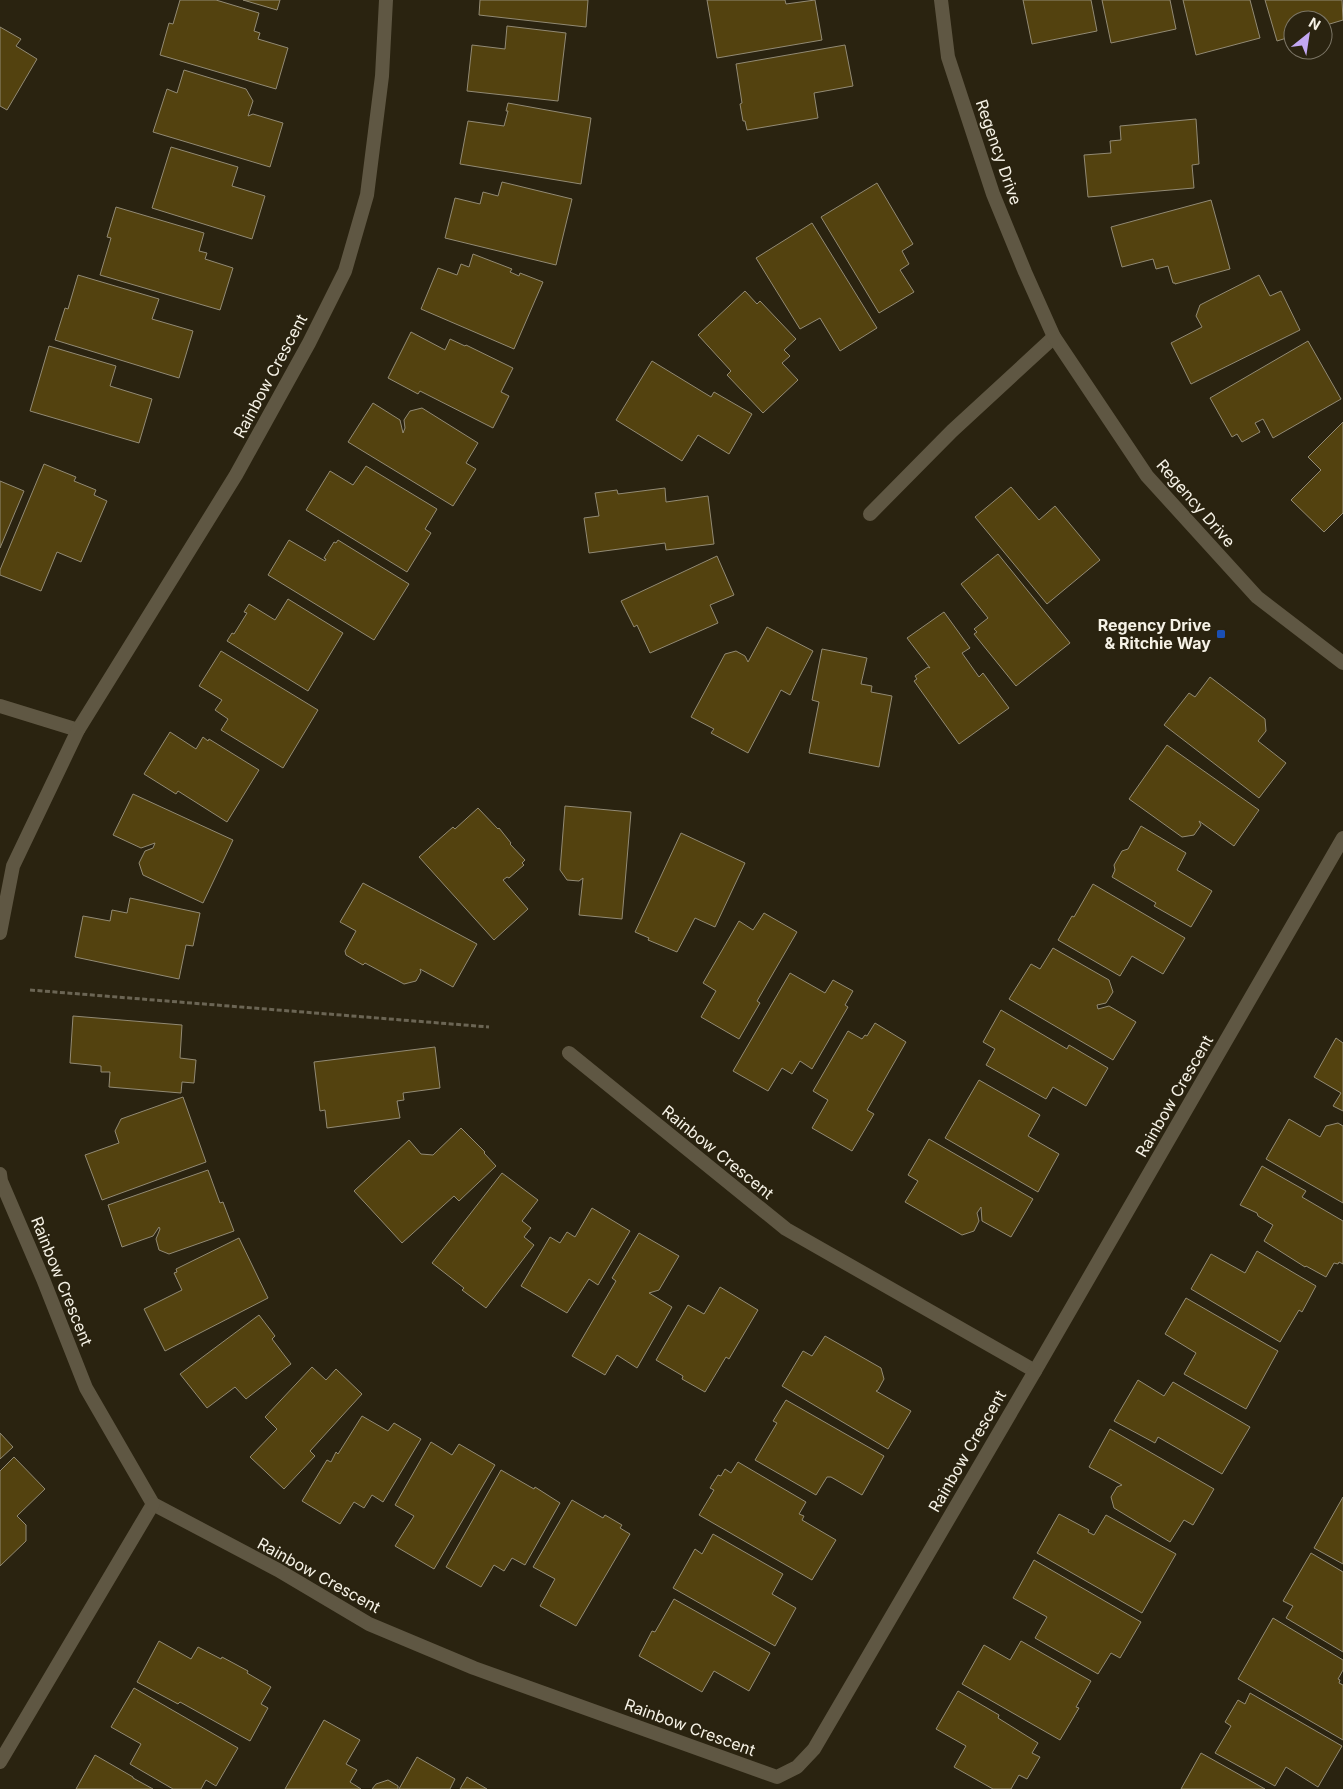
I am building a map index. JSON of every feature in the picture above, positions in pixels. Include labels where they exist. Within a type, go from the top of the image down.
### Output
[{"type":"street","name":"Rainbow Crescent","points":[[0,933],[13,866],[78,730],[236,475],[309,343],[345,272],[367,195],[382,76],[386,0]]},
{"type":"street","name":"Regency Drive","points":[[941,0],[948,56],[990,185],[1025,272],[1054,337],[1147,476],[1256,597],[1343,663]]},
{"type":"street","points":[[870,514],[952,431],[1054,337]]},
{"type":"street","points":[[0,706],[78,730]]},
{"type":"street","name":"Rainbow Crescent","points":[[0,1174],[1,1181],[44,1279],[86,1388],[153,1504],[278,1570],[369,1624],[474,1668],[777,1777],[797,1767],[814,1749],[1343,838]]},
{"type":"street","name":"Rainbow Crescent","points":[[569,1053],[786,1229],[1035,1371]]},
{"type":"street","points":[[0,1762],[153,1504]]},
{"type":"path","points":[[30,990],[489,1026]]},
{"type":"building","points":[[180,0],[216,0],[259,13],[254,31],[260,33],[258,39],[288,48],[276,89],[160,55],[169,23],[173,24]]},
{"type":"building","points":[[243,0],[280,0],[277,10]]},
{"type":"building","points":[[480,0],[588,0],[586,27],[479,15]]},
{"type":"building","points":[[707,0],[785,0],[786,4],[815,0],[822,40],[717,58]]},
{"type":"building","points":[[1023,0],[1091,0],[1097,31],[1032,44]]},
{"type":"building","points":[[1102,0],[1170,0],[1176,29],[1111,43]]},
{"type":"building","points":[[1183,0],[1250,0],[1260,38],[1196,55]]},
{"type":"building","points":[[1265,0],[1342,0],[1343,20],[1333,23],[1333,10],[1283,10],[1283,39],[1277,41]]},
{"type":"building","points":[[507,26],[566,33],[558,101],[467,91],[472,45],[505,49]]},
{"type":"building","points":[[0,27],[21,39],[16,46],[37,59],[7,110],[0,106]]},
{"type":"building","points":[[845,45],[853,86],[814,93],[818,118],[747,130],[745,121],[743,121],[740,104],[742,103],[736,64]]},
{"type":"building","points":[[184,70],[246,89],[253,101],[248,116],[253,114],[283,123],[270,167],[153,132],[167,89],[177,93]]},
{"type":"building","points":[[508,103],[591,118],[581,184],[460,164],[468,121],[504,126]]},
{"type":"building","points":[[1196,119],[1199,164],[1192,165],[1194,188],[1088,197],[1084,155],[1111,153],[1110,141],[1121,140],[1120,126]]},
{"type":"building","points":[[171,147],[238,167],[232,186],[265,196],[252,239],[152,208]]},
{"type":"building","points":[[502,182],[572,199],[556,265],[445,238],[455,198],[480,204],[483,192],[498,196]]},
{"type":"building","points":[[877,183],[913,244],[902,251],[909,264],[900,270],[914,292],[879,313],[821,217]]},
{"type":"building","points":[[1211,200],[1230,269],[1175,284],[1173,283],[1168,266],[1156,269],[1153,259],[1122,267],[1111,227]]},
{"type":"building","points":[[116,207],[204,233],[199,251],[207,253],[205,259],[233,268],[220,310],[100,275],[111,238],[107,237]]},
{"type":"building","points":[[812,223],[877,328],[840,351],[820,318],[800,329],[756,258]]},
{"type":"building","points":[[473,254],[512,269],[510,272],[519,276],[520,273],[543,282],[514,349],[421,309],[438,268],[457,275],[461,264],[469,267]]},
{"type":"building","points":[[78,275],[159,299],[152,319],[193,331],[179,378],[55,340],[65,308],[68,309]]},
{"type":"building","points":[[1259,275],[1270,296],[1281,291],[1300,330],[1191,384],[1171,343],[1202,327],[1196,316],[1200,305]]},
{"type":"building","points":[[745,291],[757,304],[760,301],[796,339],[784,350],[790,356],[782,363],[798,380],[763,413],[727,375],[731,371],[698,335]]},
{"type":"building","points":[[411,332],[445,350],[450,339],[513,368],[501,392],[509,396],[493,428],[420,391],[418,394],[388,378]]},
{"type":"building","points":[[1308,341],[1341,399],[1273,438],[1263,419],[1255,423],[1260,432],[1242,442],[1237,434],[1232,437],[1210,398]]},
{"type":"building","points":[[49,346],[116,366],[110,386],[152,399],[139,443],[30,411]]},
{"type":"building","points":[[652,361],[711,397],[714,392],[752,414],[729,454],[698,435],[682,461],[616,420]]},
{"type":"building","points":[[373,403],[400,420],[403,433],[405,428],[404,420],[410,411],[422,408],[478,443],[466,463],[476,469],[453,506],[348,442]]},
{"type":"building","points":[[1343,422],[1343,513],[1324,532],[1291,500],[1321,470],[1308,457]]},
{"type":"building","points":[[44,464],[76,477],[74,481],[96,490],[94,495],[107,501],[81,562],[57,552],[41,591],[0,575],[0,570]]},
{"type":"building","points":[[366,466],[437,509],[425,529],[431,533],[407,572],[306,510],[330,471],[353,485]]},
{"type":"building","points":[[0,481],[24,491],[0,548]]},
{"type":"building","points":[[1011,487],[1039,520],[1055,506],[1100,560],[1047,604],[975,517]]},
{"type":"building","points":[[665,488],[666,502],[708,496],[714,544],[666,550],[665,543],[589,553],[584,518],[599,516],[595,493],[617,490],[618,494]]},
{"type":"building","points":[[289,540],[325,561],[326,559],[324,558],[334,542],[336,543],[338,540],[409,584],[374,640],[268,575]]},
{"type":"building","points":[[998,554],[1070,643],[1016,686],[974,634],[977,632],[974,629],[988,618],[961,584]]},
{"type":"building","points":[[717,556],[734,595],[710,605],[718,623],[650,653],[637,625],[634,627],[621,601]]},
{"type":"building","points":[[288,599],[343,633],[308,691],[227,641],[232,633],[234,634],[247,613],[244,612],[249,604],[275,620]]},
{"type":"building","points":[[944,612],[970,648],[962,653],[979,677],[983,673],[1009,708],[959,744],[914,681],[917,679],[915,676],[928,667],[930,668],[907,638]]},
{"type":"building","points":[[767,627],[813,651],[790,695],[781,690],[748,753],[711,733],[714,729],[691,717],[725,654],[736,651],[745,656],[748,662]]},
{"type":"building","points":[[822,649],[867,658],[861,684],[872,686],[871,692],[892,696],[879,767],[809,753],[819,702],[812,700]]},
{"type":"building","points":[[221,651],[318,710],[283,768],[221,730],[228,719],[215,710],[222,700],[199,686]]},
{"type":"building","points":[[1210,677],[1265,719],[1266,731],[1258,741],[1286,763],[1259,798],[1164,725],[1189,693],[1195,697]]},
{"type":"building","points":[[170,732],[196,749],[203,737],[208,741],[209,739],[259,770],[227,822],[178,791],[176,794],[144,774]]},
{"type":"building","points":[[1167,745],[1259,810],[1234,846],[1199,821],[1201,825],[1194,835],[1182,837],[1129,799]]},
{"type":"building","points":[[133,794],[233,840],[203,903],[143,875],[139,863],[145,851],[153,848],[155,843],[141,848],[113,835]]},
{"type":"building","points":[[565,806],[631,812],[622,919],[579,915],[583,878],[579,881],[567,880],[560,870]]},
{"type":"building","points":[[478,808],[499,828],[510,844],[525,860],[522,863],[524,865],[509,878],[507,877],[503,880],[528,909],[494,940],[419,857]]},
{"type":"building","points":[[1141,826],[1186,853],[1177,870],[1212,891],[1191,927],[1154,906],[1156,903],[1112,877],[1115,870],[1114,865],[1122,851],[1128,849]]},
{"type":"building","points":[[681,833],[745,863],[715,927],[695,918],[677,952],[648,940],[649,938],[635,932]]},
{"type":"building","points":[[363,883],[477,944],[453,987],[420,969],[421,972],[416,981],[404,984],[346,955],[345,951],[356,931],[340,922]]},
{"type":"building","points":[[1093,884],[1185,938],[1163,974],[1132,956],[1120,976],[1058,940]]},
{"type":"building","points":[[130,898],[200,913],[193,946],[186,945],[179,979],[75,957],[83,916],[110,921],[112,910],[127,913]]},
{"type":"building","points":[[764,913],[797,932],[757,1001],[760,1003],[739,1039],[701,1017],[716,991],[703,983],[739,921],[753,930]]},
{"type":"building","points":[[1053,948],[1109,980],[1113,992],[1106,1003],[1097,1005],[1098,1009],[1109,1006],[1136,1022],[1113,1060],[1009,999],[1031,964],[1040,969]]},
{"type":"building","points":[[790,973],[825,993],[833,980],[853,991],[845,1005],[848,1007],[812,1069],[800,1061],[792,1074],[782,1068],[768,1091],[733,1071]]},
{"type":"building","points":[[1001,1010],[1067,1049],[1069,1045],[1108,1068],[1086,1106],[1053,1087],[1046,1099],[986,1065],[995,1049],[983,1042]]},
{"type":"building","points":[[73,1016],[182,1025],[180,1058],[196,1060],[194,1083],[182,1082],[181,1093],[109,1087],[110,1072],[101,1072],[101,1066],[70,1063]]},
{"type":"building","points":[[875,1023],[906,1042],[867,1110],[874,1114],[852,1151],[812,1128],[828,1100],[813,1091],[848,1031],[862,1039],[865,1035],[867,1036]]},
{"type":"building","points":[[1336,1038],[1343,1043],[1343,1111],[1333,1106],[1341,1093],[1314,1077]]},
{"type":"building","points":[[435,1047],[440,1088],[403,1093],[404,1100],[397,1101],[400,1118],[327,1128],[325,1110],[320,1111],[314,1062]]},
{"type":"building","points":[[979,1080],[1040,1115],[1028,1136],[1059,1154],[1038,1192],[945,1138]]},
{"type":"building","points":[[183,1097],[206,1162],[102,1200],[85,1155],[119,1143],[115,1131],[121,1119]]},
{"type":"building","points":[[1289,1119],[1320,1137],[1326,1126],[1338,1123],[1343,1126],[1343,1203],[1266,1159]]},
{"type":"building","points":[[461,1128],[496,1166],[459,1201],[454,1196],[402,1243],[354,1191],[409,1140],[421,1154],[433,1155]]},
{"type":"building","points":[[929,1139],[1033,1199],[1011,1237],[982,1221],[981,1207],[977,1213],[979,1221],[974,1231],[962,1235],[905,1202],[918,1181],[908,1175]]},
{"type":"building","points":[[1262,1166],[1306,1191],[1302,1197],[1343,1221],[1343,1264],[1339,1262],[1338,1264],[1334,1263],[1326,1277],[1305,1267],[1264,1241],[1273,1225],[1258,1216],[1257,1213],[1240,1205]]},
{"type":"building","points":[[208,1170],[220,1203],[223,1202],[234,1231],[169,1254],[159,1250],[156,1239],[159,1227],[153,1236],[122,1247],[108,1205]]},
{"type":"building","points":[[502,1173],[538,1200],[522,1221],[531,1228],[524,1237],[534,1245],[486,1308],[462,1290],[464,1288],[432,1263]]},
{"type":"building","points":[[592,1208],[630,1231],[598,1285],[589,1279],[567,1313],[521,1286],[550,1237],[560,1243],[567,1232],[575,1237]]},
{"type":"building","points":[[639,1233],[679,1256],[659,1290],[649,1293],[672,1307],[637,1368],[617,1355],[605,1375],[572,1356],[616,1281],[612,1278]]},
{"type":"building","points":[[239,1238],[268,1298],[165,1351],[144,1309],[182,1290],[174,1273],[177,1272],[176,1269]]},
{"type":"building","points":[[1257,1251],[1316,1286],[1302,1312],[1299,1310],[1280,1342],[1191,1289],[1211,1254],[1245,1273]]},
{"type":"building","points":[[720,1287],[758,1310],[729,1359],[726,1357],[705,1392],[682,1379],[683,1376],[656,1360],[688,1305],[704,1314]]},
{"type":"building","points":[[1186,1298],[1278,1351],[1246,1409],[1184,1374],[1196,1353],[1165,1334]]},
{"type":"building","points":[[259,1315],[275,1336],[272,1339],[291,1364],[246,1399],[235,1387],[207,1408],[180,1374]]},
{"type":"building","points":[[825,1336],[881,1368],[884,1379],[876,1391],[911,1411],[888,1449],[782,1386],[803,1351],[812,1356]]},
{"type":"building","points":[[312,1367],[326,1380],[336,1369],[362,1394],[310,1451],[315,1456],[284,1489],[250,1457],[277,1429],[265,1417]]},
{"type":"building","points":[[1138,1380],[1164,1396],[1173,1382],[1250,1427],[1222,1474],[1158,1437],[1155,1443],[1114,1421]]},
{"type":"building","points":[[786,1400],[884,1456],[862,1495],[831,1477],[827,1477],[816,1495],[755,1460],[777,1423],[773,1421]]},
{"type":"building","points":[[362,1416],[388,1431],[394,1423],[421,1439],[383,1502],[372,1495],[364,1508],[354,1502],[340,1524],[302,1501],[327,1460],[331,1462],[336,1452],[338,1454]]},
{"type":"building","points":[[1110,1429],[1214,1489],[1193,1525],[1184,1520],[1170,1542],[1114,1508],[1111,1497],[1117,1487],[1122,1485],[1089,1467]]},
{"type":"building","points":[[0,1433],[13,1447],[0,1459]]},
{"type":"building","points":[[431,1442],[452,1455],[459,1444],[495,1465],[434,1569],[395,1546],[414,1516],[395,1505]]},
{"type":"building","points":[[14,1457],[45,1489],[17,1516],[26,1525],[26,1541],[0,1566],[0,1471]]},
{"type":"building","points":[[738,1462],[806,1502],[799,1514],[804,1516],[802,1520],[836,1540],[812,1580],[699,1515],[714,1490],[710,1488],[718,1475],[721,1476],[725,1469],[731,1473]]},
{"type":"building","points":[[501,1470],[534,1489],[535,1487],[560,1503],[525,1565],[512,1558],[504,1571],[494,1565],[481,1587],[446,1567]]},
{"type":"building","points":[[1343,1497],[1343,1564],[1314,1548]]},
{"type":"building","points":[[572,1500],[603,1518],[605,1515],[622,1525],[620,1528],[630,1534],[576,1626],[540,1606],[555,1579],[533,1567]]},
{"type":"building","points":[[1059,1514],[1089,1530],[1088,1532],[1094,1535],[1106,1515],[1176,1554],[1142,1613],[1037,1553]]},
{"type":"building","points":[[713,1534],[783,1574],[772,1594],[796,1608],[775,1646],[673,1588],[695,1549],[702,1554]]},
{"type":"building","points":[[1311,1553],[1343,1572],[1343,1652],[1286,1618],[1293,1606],[1283,1601]]},
{"type":"building","points":[[1034,1560],[1141,1622],[1120,1658],[1111,1653],[1098,1674],[1035,1638],[1047,1617],[1013,1598]]},
{"type":"building","points":[[674,1599],[770,1653],[749,1691],[714,1671],[702,1692],[639,1656],[652,1631],[655,1632]]},
{"type":"building","points":[[1273,1618],[1343,1660],[1343,1670],[1338,1679],[1340,1680],[1339,1683],[1343,1685],[1343,1740],[1238,1679]]},
{"type":"building","points":[[159,1641],[191,1659],[198,1647],[248,1671],[247,1673],[271,1687],[261,1704],[268,1708],[250,1741],[180,1702],[178,1704],[137,1682]]},
{"type":"building","points":[[1021,1641],[1091,1681],[1076,1707],[1079,1708],[1060,1740],[962,1684],[984,1645],[1010,1660]]},
{"type":"building","points":[[134,1688],[238,1748],[216,1786],[206,1780],[201,1789],[173,1789],[130,1764],[141,1744],[111,1727]]},
{"type":"building","points":[[958,1691],[999,1715],[998,1718],[1038,1743],[1032,1753],[1040,1757],[1027,1779],[1019,1775],[1011,1789],[993,1789],[954,1767],[966,1746],[936,1729]]},
{"type":"building","points":[[1250,1693],[1342,1746],[1318,1787],[1286,1767],[1275,1786],[1215,1753],[1231,1726],[1225,1722],[1238,1700],[1245,1704]]},
{"type":"building","points":[[324,1720],[360,1740],[346,1764],[357,1770],[350,1782],[361,1789],[285,1789]]},
{"type":"building","points":[[1201,1753],[1265,1789],[1181,1789]]},
{"type":"building","points":[[95,1755],[133,1778],[153,1789],[76,1789]]},
{"type":"building","points":[[417,1757],[455,1779],[450,1789],[399,1789]]},
{"type":"building","points":[[467,1777],[487,1789],[460,1789]]},
{"type":"building","points":[[388,1780],[398,1786],[398,1789],[372,1789],[376,1784]]},
{"type":"place","name":"Regency Drive & Ritchie Way","points":[[1221,634]]}]
